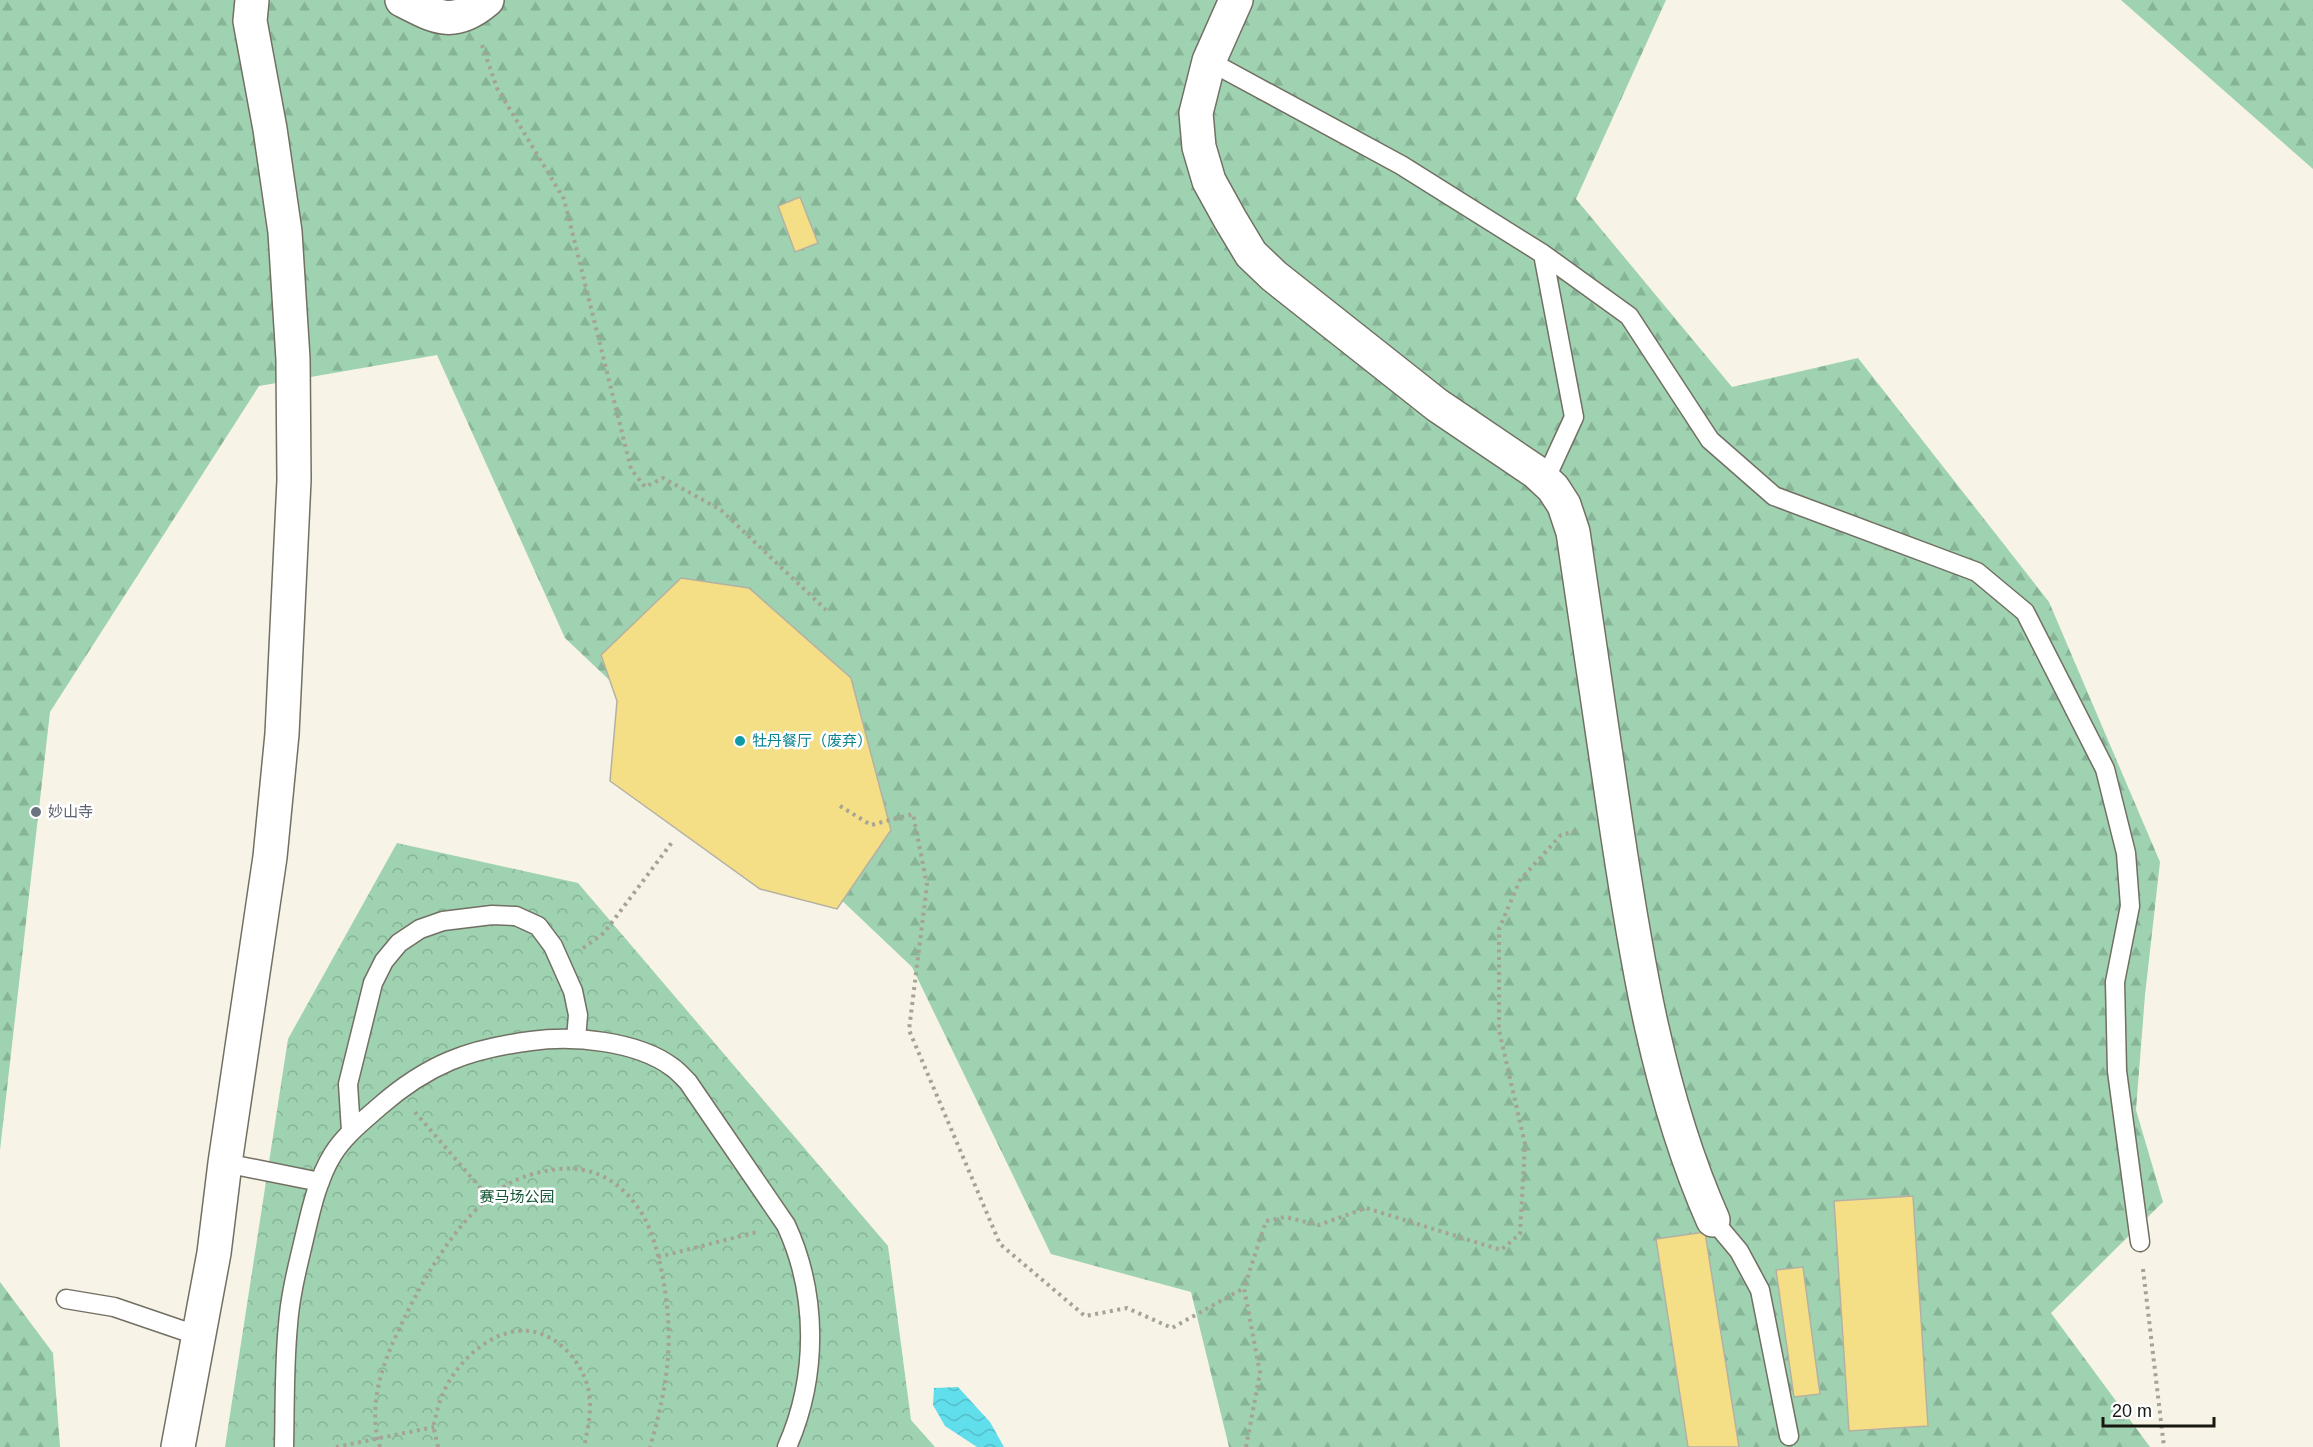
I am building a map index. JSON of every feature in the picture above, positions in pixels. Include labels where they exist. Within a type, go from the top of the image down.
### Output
[{"type":"street","points":[[178,1447],[214,1252],[270,857],[282,734],[294,480],[293,359],[285,232],[270,129],[250,21],[252,0]]},
{"type":"street","points":[[402,0],[432,15],[452,18],[479,7]]},
{"type":"street","points":[[1236,0],[1209,61],[1196,113],[1199,147],[1209,181],[1251,254],[1274,276],[1437,405],[1545,480],[1564,505],[1573,532],[1630,918],[1651,1027],[1698,1187],[1713,1220]]},
{"type":"lane","points":[[1209,61],[1401,165],[1544,254],[1629,316],[1710,440],[1774,496],[1977,572],[2025,612],[2105,769],[2126,853],[2130,906],[2115,982],[2117,1071],[2140,1242]]},
{"type":"lane","points":[[1544,254],[1574,417],[1545,480]]},
{"type":"lane","points":[[351,1131],[348,1084],[373,983],[384,961],[399,943],[420,929],[443,921],[492,915],[516,916],[538,927],[553,946],[573,991],[578,1015],[576,1039]]},
{"type":"lane","points":[[284,1447],[288,1324],[294,1286],[309,1218],[320,1182],[333,1155],[351,1131],[397,1090],[433,1068],[464,1054],[500,1045],[537,1040],[576,1039],[615,1044],[652,1056],[672,1066],[688,1082],[786,1225],[795,1245],[810,1313],[810,1347],[804,1394],[787,1447]]},
{"type":"lane","points":[[225,1163],[320,1182]]},
{"type":"lane","points":[[1713,1220],[1739,1251],[1760,1290],[1789,1436]]},
{"type":"lane","points":[[66,1299],[114,1307],[199,1336]]},
{"type":"path","points":[[479,7],[497,88],[564,200],[630,469],[645,487],[663,478],[721,510],[826,610]]},
{"type":"path","points":[[840,806],[871,825],[913,814],[927,885],[909,1030],[1000,1244],[1085,1316],[1127,1308],[1172,1328],[1244,1288]]},
{"type":"path","points":[[1246,1447],[1260,1373],[1244,1288],[1266,1221],[1285,1217],[1319,1225],[1366,1208],[1501,1250],[1520,1234],[1525,1144],[1499,1030],[1499,929],[1520,880],[1561,835],[1615,820]]},
{"type":"path","points":[[604,933],[673,841]]},
{"type":"path","points":[[397,1090],[489,1198]]},
{"type":"path","points":[[380,1447],[374,1410],[380,1378],[391,1345],[423,1281],[456,1234],[489,1198],[511,1182],[541,1171],[568,1168],[595,1172],[617,1185],[637,1206],[650,1229],[667,1300],[670,1335],[667,1378],[650,1447]]},
{"type":"path","points":[[658,1257],[786,1225]]},
{"type":"path","points":[[2140,1242],[2164,1447]]},
{"type":"path","points":[[438,1447],[434,1427],[440,1398],[453,1373],[472,1354],[495,1338],[518,1331],[542,1333],[562,1345],[578,1366],[589,1391],[590,1424],[584,1447]]},
{"type":"path","points":[[336,1447],[434,1427]]},
{"type":"green space","points":[[0,0],[1666,0],[1576,199],[1732,387],[1858,358],[2049,602],[2160,862],[2145,995],[2136,1110],[2163,1202],[2051,1313],[2150,1447],[1229,1447],[1191,1292],[1051,1254],[912,967],[565,638],[437,355],[259,386],[50,712],[0,1150]]},
{"type":"green space","points":[[2121,0],[2313,0],[2313,169]]},
{"type":"green space","name":"赛马场公园","points":[[397,843],[578,883],[888,1246],[911,1420],[935,1447],[225,1447],[288,1039]]},
{"type":"green space","points":[[0,1282],[53,1353],[60,1447],[0,1447]]},
{"type":"water","points":[[958,1387],[990,1422],[1004,1447],[977,1447],[945,1426],[933,1405],[934,1388]]},
{"type":"building","points":[[800,197],[818,243],[795,252],[778,206]]},
{"type":"building","name":"牡丹餐厅（废弃）","points":[[681,578],[749,588],[851,678],[891,830],[837,909],[760,889],[610,781],[617,701],[601,655]]},
{"type":"building","points":[[1913,1196],[1928,1426],[1849,1431],[1834,1201]]},
{"type":"building","points":[[1705,1232],[1739,1447],[1688,1447],[1656,1239]]},
{"type":"building","points":[[1803,1267],[1820,1394],[1794,1397],[1776,1270]]},
{"type":"place","name":"牡丹餐厅（废弃）","points":[[740,741]]},
{"type":"place","name":"妙山寺","points":[[36,812]]}]
